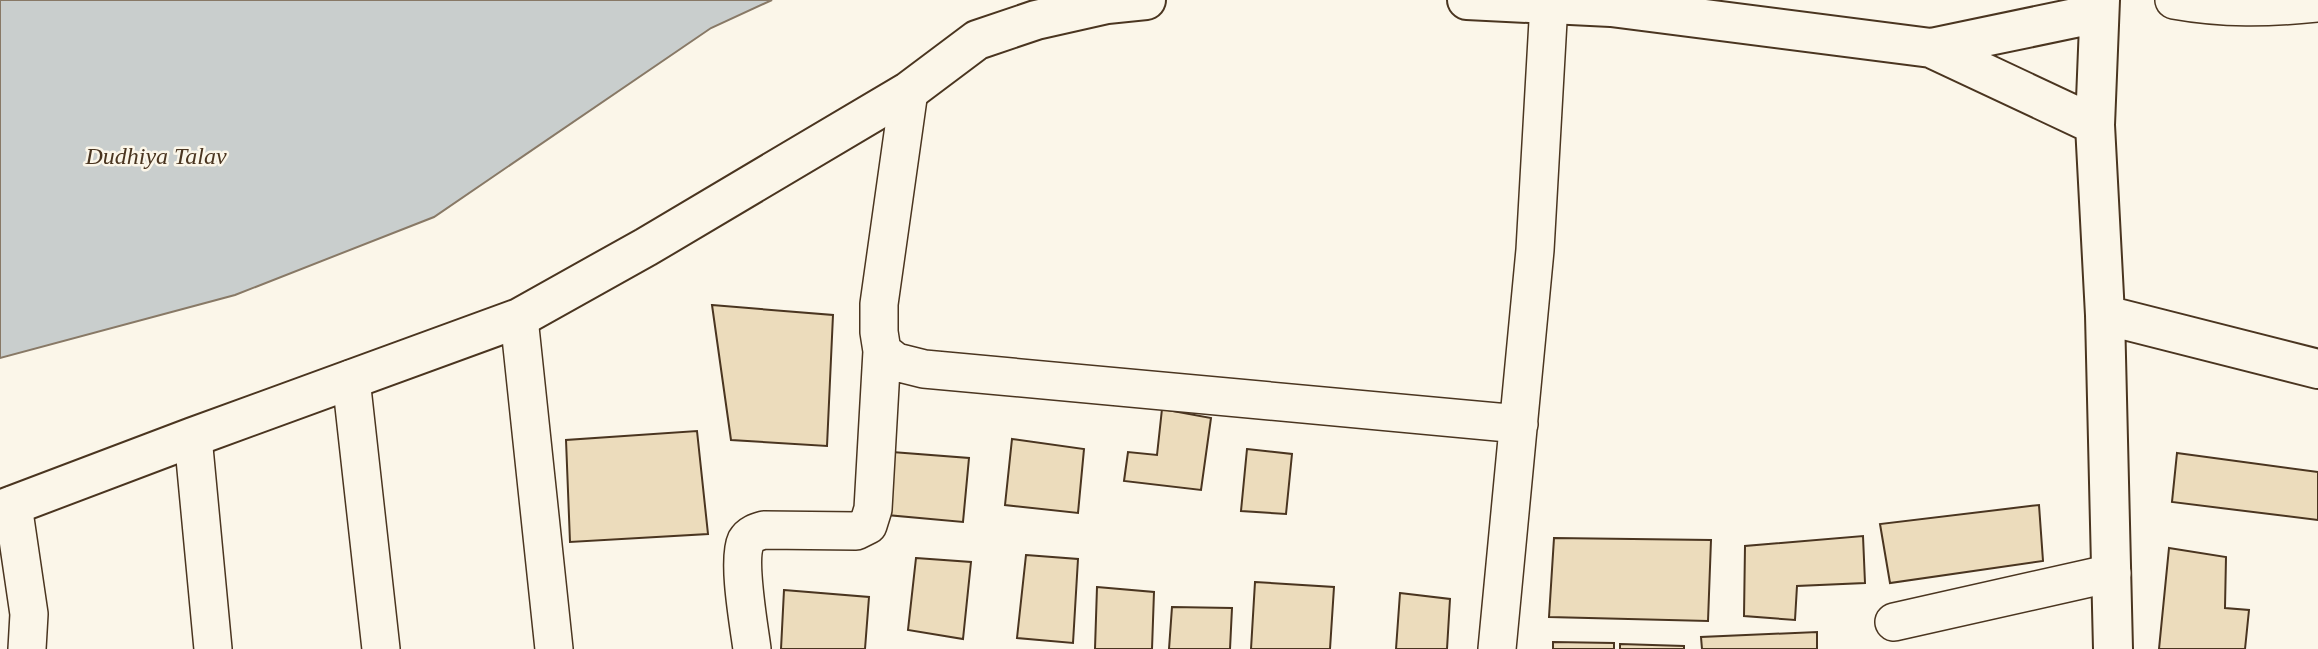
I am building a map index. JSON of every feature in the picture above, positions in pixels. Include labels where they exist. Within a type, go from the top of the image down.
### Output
[{"type":"main road","points":[[7,508],[519,318],[646,247],[909,91],[977,40],[1036,20],[1107,4],[1146,0]]},
{"type":"main road","points":[[1467,0],[1611,7],[1931,48],[2095,125]]},
{"type":"main road","points":[[1931,48],[2100,6],[2095,125],[2105,315],[2113,649]]},
{"type":"main road","points":[[2105,315],[2318,369]]},
{"type":"street","points":[[2185,1],[2264,8],[2318,3]]},
{"type":"street","points":[[1497,649],[1535,250],[1549,4]]},
{"type":"street","points":[[752,649],[742,560],[746,541],[754,533],[764,530],[856,531],[868,525],[873,509],[882,351],[879,304],[909,91]]},
{"type":"street","points":[[519,318],[554,649]]},
{"type":"street","points":[[882,351],[896,362],[924,369],[1519,424]]},
{"type":"street","points":[[351,379],[381,649]]},
{"type":"street","points":[[193,437],[213,649]]},
{"type":"street","points":[[7,508],[29,614],[27,649]]},
{"type":"street","points":[[1894,622],[2112,573]]},
{"type":"water","name":"Dudhiya Talav","points":[[0,0],[772,0],[711,28],[434,217],[235,295],[0,358]]},
{"type":"building","points":[[712,305],[833,315],[827,446],[731,440]]},
{"type":"building","points":[[1162,409],[1211,418],[1201,490],[1124,481],[1128,452],[1157,455]]},
{"type":"building","points":[[697,431],[708,534],[570,542],[566,440]]},
{"type":"building","points":[[1012,439],[1084,449],[1078,513],[1005,505]]},
{"type":"building","points":[[1247,449],[1292,454],[1286,514],[1241,511]]},
{"type":"building","points":[[892,452],[969,458],[963,522],[887,515]]},
{"type":"building","points":[[2177,453],[2318,472],[2318,520],[2172,502]]},
{"type":"building","points":[[2039,505],[2043,561],[1890,583],[1880,524]]},
{"type":"building","points":[[1863,536],[1865,583],[1797,586],[1795,620],[1744,616],[1745,546]]},
{"type":"building","points":[[1554,538],[1711,540],[1708,621],[1549,617]]},
{"type":"building","points":[[2169,548],[2226,557],[2225,608],[2249,610],[2245,649],[2159,649]]},
{"type":"building","points":[[1026,555],[1078,559],[1073,643],[1017,638]]},
{"type":"building","points":[[916,558],[971,562],[963,639],[908,630]]},
{"type":"building","points":[[1255,582],[1334,587],[1330,649],[1251,649]]},
{"type":"building","points":[[1097,587],[1154,592],[1152,649],[1095,649]]},
{"type":"building","points":[[784,590],[869,597],[865,649],[781,649]]},
{"type":"building","points":[[1400,593],[1450,599],[1447,649],[1396,649]]},
{"type":"building","points":[[1172,607],[1232,608],[1230,649],[1169,649]]},
{"type":"building","points":[[1817,632],[1817,649],[1702,649],[1701,637]]},
{"type":"building","points":[[1553,642],[1614,643],[1614,649],[1553,649]]},
{"type":"building","points":[[1620,644],[1684,646],[1684,649],[1620,649]]}]
